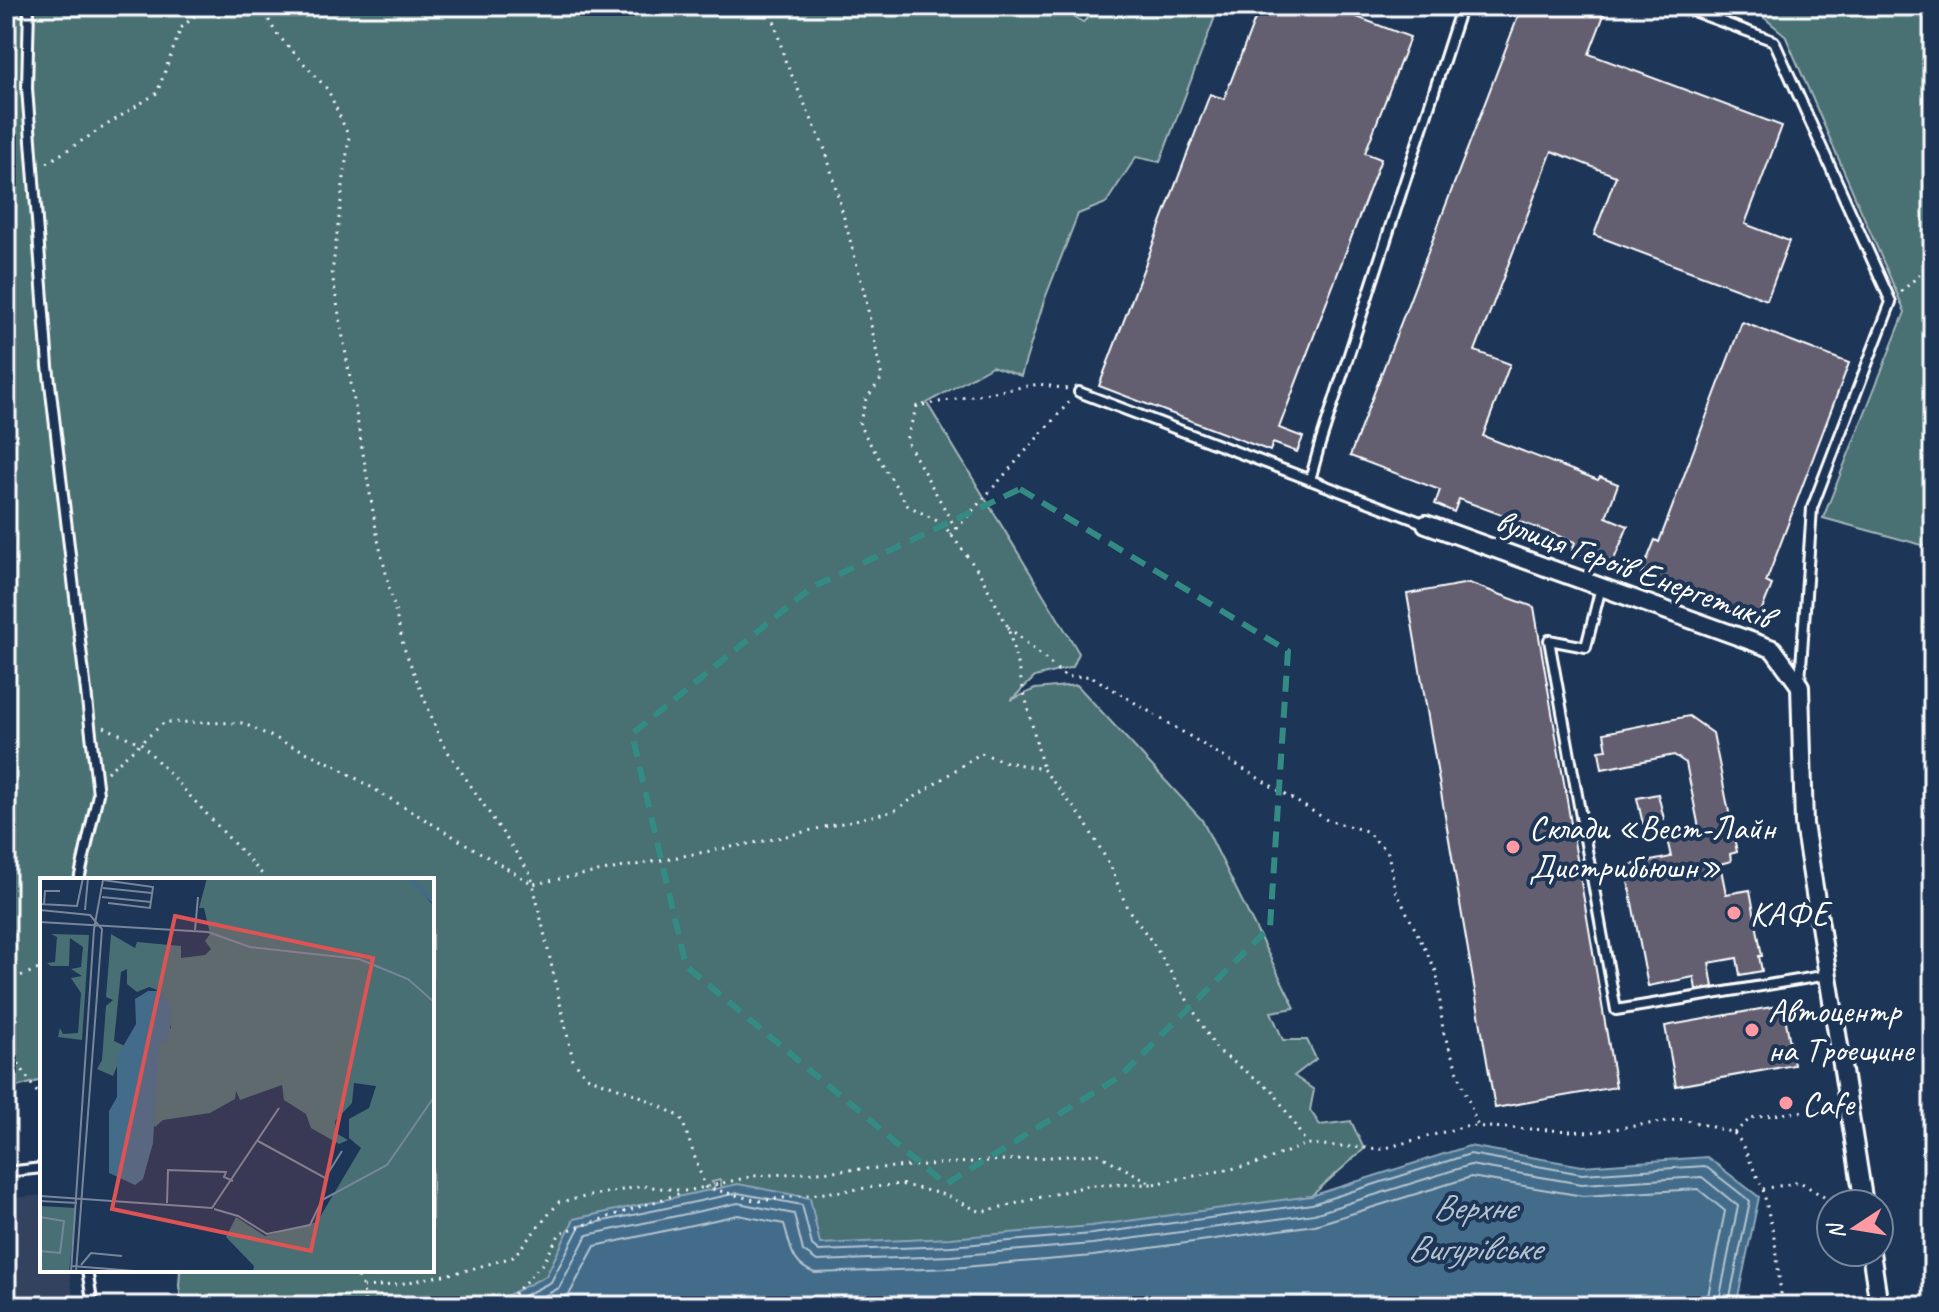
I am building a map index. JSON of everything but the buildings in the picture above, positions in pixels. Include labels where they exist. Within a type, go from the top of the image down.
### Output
[{"type":"street","name":"вулиця Героїв Енергетиків","points":[[1426,524],[1773,649],[1800,686]]},
{"type":"street","points":[[1800,686],[1804,824],[1862,1188]]},
{"type":"street","points":[[1873,1268],[1879,1306]]},
{"type":"lane","points":[[29,6],[27,88],[48,366],[98,794],[79,878]]},
{"type":"lane","points":[[1310,480],[1460,11],[1447,6]]},
{"type":"lane","points":[[1679,6],[1774,41],[1891,302],[1812,508],[1800,686]]},
{"type":"lane","name":"вулиця Героїв Енергетиків","points":[[1079,392],[1426,524]]},
{"type":"lane","points":[[1601,587],[1586,647],[1549,640],[1616,1010],[1829,975]]},
{"type":"lane","points":[[6,1172],[40,1168]]},
{"type":"lane","points":[[87,1272],[93,1306]]},
{"type":"path","points":[[33,171],[157,93],[181,28],[206,6]]},
{"type":"path","points":[[261,6],[276,33],[328,90],[349,137],[332,274],[378,540],[404,648],[442,743],[531,875],[573,1060],[587,1077],[638,1095],[681,1117],[705,1187]]},
{"type":"path","points":[[770,6],[785,60],[826,152],[864,291],[882,378],[866,399],[859,425],[907,505],[943,524],[979,572],[1008,627],[1043,769],[1083,819],[1111,867],[1127,908],[1153,943],[1217,1050],[1273,1091],[1307,1144]]},
{"type":"path","points":[[1891,302],[1933,262]]},
{"type":"path","points":[[956,529],[906,440],[917,406],[1039,384],[1079,392]]},
{"type":"path","points":[[951,535],[1079,392]]},
{"type":"path","points":[[1008,627],[1066,677],[1091,676],[1327,820],[1366,831],[1388,853],[1395,889],[1437,973],[1443,1031],[1478,1127]]},
{"type":"path","points":[[89,721],[142,744],[263,878]]},
{"type":"path","points":[[96,781],[165,722],[242,723],[332,764],[533,884],[769,840],[894,811],[981,753],[1006,762],[1043,769]]},
{"type":"path","points":[[6,981],[40,969]]},
{"type":"path","points":[[6,1043],[40,1094]]},
{"type":"path","points":[[1734,1133],[1751,1118],[1822,1109]]},
{"type":"path","points":[[705,1187],[758,1201],[900,1184],[945,1195],[981,1212],[1091,1185],[1153,1184],[1256,1164],[1307,1144],[1382,1149],[1466,1126],[1592,1132],[1683,1119],[1734,1133],[1741,1142],[1763,1189],[1775,1242],[1781,1294],[1774,1306]]},
{"type":"path","points":[[503,1306],[544,1262],[560,1233],[687,1191],[754,1176],[1098,1154],[1153,1184]]},
{"type":"path","points":[[1763,1189],[1800,1182],[1815,1191]]},
{"type":"path","points":[[363,1287],[394,1285],[464,1271],[513,1257],[559,1202],[643,1186],[687,1191]]},
{"type":"path","points":[[355,1272],[363,1287],[366,1305]]},
{"type":"highlighted area","points":[[1020,489],[1288,651],[1270,927],[1119,1077],[946,1184],[686,966],[632,734],[812,587]]},
{"type":"shaded area","points":[[40,1195],[40,1272],[69,1272],[75,1306],[6,1306],[6,1199]]},
{"type":"green space","points":[[6,6],[1061,6],[1083,22],[1102,6],[1219,6],[1160,162],[1136,157],[1106,203],[1078,214],[1044,301],[1021,376],[992,366],[927,403],[1079,653],[1073,667],[1035,677],[1011,700],[1035,689],[1077,685],[1202,820],[1295,1008],[1271,1012],[1283,1040],[1307,1040],[1316,1059],[1294,1076],[1314,1090],[1310,1110],[1320,1125],[1351,1121],[1364,1149],[1311,1196],[863,1274],[727,1213],[720,1180],[712,1182],[715,1186],[703,1206],[553,1278],[495,1301],[494,1306],[182,1306],[180,1272],[434,1272],[434,878],[40,878],[40,1081],[6,1090]]},
{"type":"green space","points":[[1750,6],[1933,6],[1933,548],[1823,518],[1905,312],[1785,35]]},
{"type":"water","name":"Верхнє Вигурівське","points":[[1469,1146],[1582,1166],[1707,1157],[1759,1197],[1736,1306],[495,1306],[494,1302],[546,1276],[574,1219],[738,1184],[810,1198],[820,1244],[950,1238],[1091,1226],[1311,1196]]},
{"type":"place","name":"Склади «Вест-Лайн Дистрибьюшн»","points":[[1513,847]]},
{"type":"place","name":"КАФЕ","points":[[1734,913]]},
{"type":"place","name":"Автоцентр на Троещине","points":[[1752,1030]]},
{"type":"place","name":"Cafe","points":[[1786,1103]]}]
